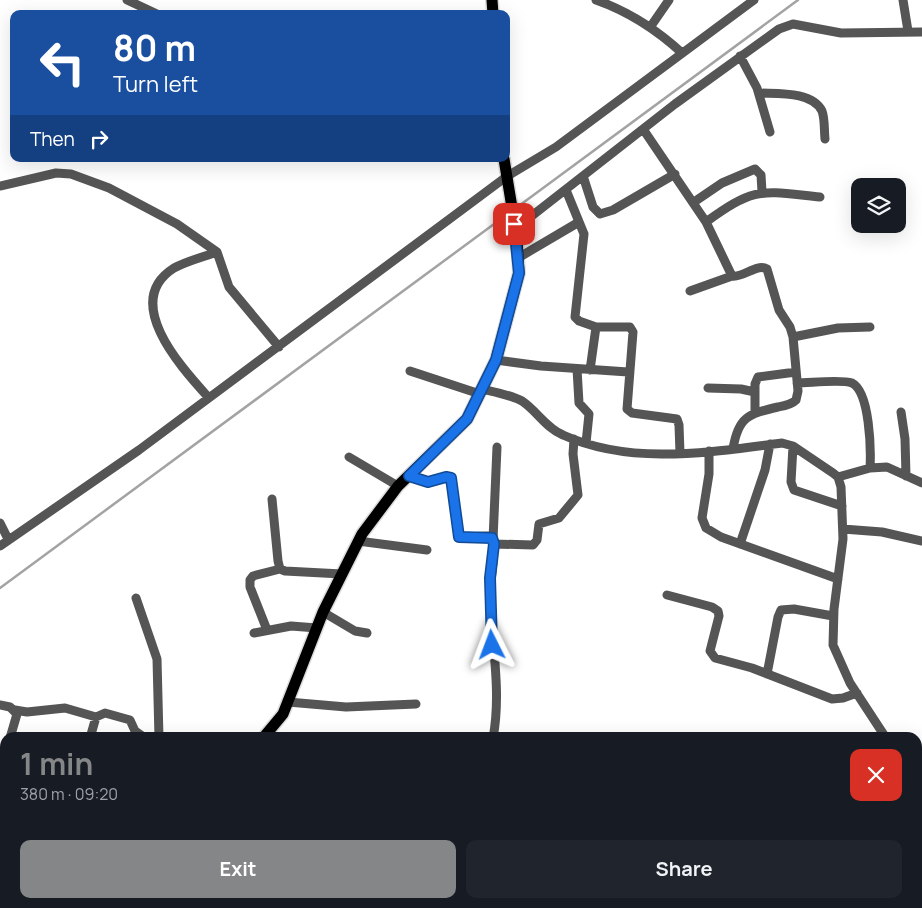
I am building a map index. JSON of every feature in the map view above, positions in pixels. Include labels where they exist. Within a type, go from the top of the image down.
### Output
[{"type":"main road","points":[[268,732],[283,714],[323,612],[358,541],[398,486],[467,419],[496,360],[519,273],[515,227],[504,162]]},
{"type":"street","points":[[127,0],[148,10]]},
{"type":"street","points":[[596,0],[650,26],[682,53]]},
{"type":"street","points":[[650,26],[669,0]]},
{"type":"street","points":[[0,546],[139,450],[507,181],[556,148],[754,0]]},
{"type":"street","points":[[903,0],[908,32]]},
{"type":"street","points":[[515,227],[769,34],[793,24],[841,33],[922,32]]},
{"type":"street","points":[[740,56],[759,94],[770,132]]},
{"type":"street","points":[[759,94],[796,96],[818,105],[823,116],[825,139]]},
{"type":"street","points":[[643,129],[694,202],[706,222],[732,276]]},
{"type":"street","points":[[694,202],[722,183],[755,170],[761,175],[762,192]]},
{"type":"street","points":[[0,186],[56,173],[71,174],[96,182],[148,208],[217,252],[229,287],[279,347]]},
{"type":"street","points":[[583,176],[593,207],[600,214],[614,210],[675,174]]},
{"type":"street","points":[[566,190],[579,222],[584,241],[575,317],[578,321],[596,327],[626,326],[632,329],[626,405],[628,411],[677,419],[680,425],[680,454]]},
{"type":"street","points":[[706,222],[741,198],[762,192],[820,197]]},
{"type":"street","points":[[518,258],[579,222]]},
{"type":"street","points":[[209,398],[169,350],[155,319],[153,300],[158,286],[170,272],[182,264],[217,252]]},
{"type":"street","points":[[690,291],[732,276],[741,276],[761,267],[767,269],[778,310],[790,327],[794,337],[798,396],[794,402],[755,413],[739,425],[733,449]]},
{"type":"street","points":[[590,370],[596,327]]},
{"type":"street","points":[[794,337],[838,328],[870,327]]},
{"type":"street","points":[[496,360],[577,369],[628,372]]},
{"type":"street","points":[[577,369],[579,404],[589,414],[586,443]]},
{"type":"street","points":[[410,371],[520,400],[549,426],[586,443],[637,453],[680,454],[782,442],[793,446],[838,477],[843,529],[833,645],[857,693],[882,732]]},
{"type":"street","points":[[755,413],[756,380],[761,376],[796,372]]},
{"type":"street","points":[[797,383],[850,383],[857,388],[869,424],[870,468]]},
{"type":"street","points":[[708,388],[755,392]]},
{"type":"street","points":[[900,412],[905,438],[906,476]]},
{"type":"street","points":[[409,476],[428,482],[446,477],[451,478],[459,537],[489,536],[494,542],[533,545],[537,540],[539,524],[559,518],[576,498],[578,489],[573,454],[574,439]]},
{"type":"street","points":[[740,544],[765,470],[770,444]]},
{"type":"street","points":[[793,446],[791,482],[794,490],[842,506]]},
{"type":"street","points":[[495,732],[497,708],[491,629],[490,578],[494,542],[497,447]]},
{"type":"street","points":[[709,451],[702,524],[712,533],[838,580]]},
{"type":"street","points":[[349,457],[398,486]]},
{"type":"street","points":[[838,477],[870,468],[887,467],[922,484]]},
{"type":"street","points":[[272,499],[280,569]]},
{"type":"street","points":[[0,523],[8,539]]},
{"type":"street","points":[[843,529],[882,532],[922,541]]},
{"type":"street","points":[[358,541],[427,550]]},
{"type":"street","points":[[267,630],[250,587],[250,580],[253,576],[280,569],[285,571],[342,574]]},
{"type":"street","points":[[667,595],[712,607],[718,611],[719,616],[710,648],[711,655],[832,699],[843,698],[857,693]]},
{"type":"street","points":[[136,598],[157,659],[159,732]]},
{"type":"street","points":[[767,674],[781,610],[794,608],[834,616]]},
{"type":"street","points":[[323,612],[355,631],[367,633]]},
{"type":"street","points":[[254,633],[291,626],[317,628]]},
{"type":"street","points":[[288,702],[346,707],[416,704]]},
{"type":"street","points":[[0,705],[28,712],[65,708],[96,717],[105,713],[130,720],[136,732]]},
{"type":"street","points":[[12,732],[17,718],[15,710]]},
{"type":"street","points":[[92,732],[96,717]]},
{"type":"waterway","points":[[516,208],[798,0]]},
{"type":"waterway","points":[[0,588],[509,213]]},
{"type":"route","points":[[492,645],[490,578],[494,544],[492,538],[489,536],[459,537],[457,534],[453,482],[451,478],[446,477],[428,482],[409,476],[467,419],[496,360],[519,273],[517,238],[514,224]]}]
